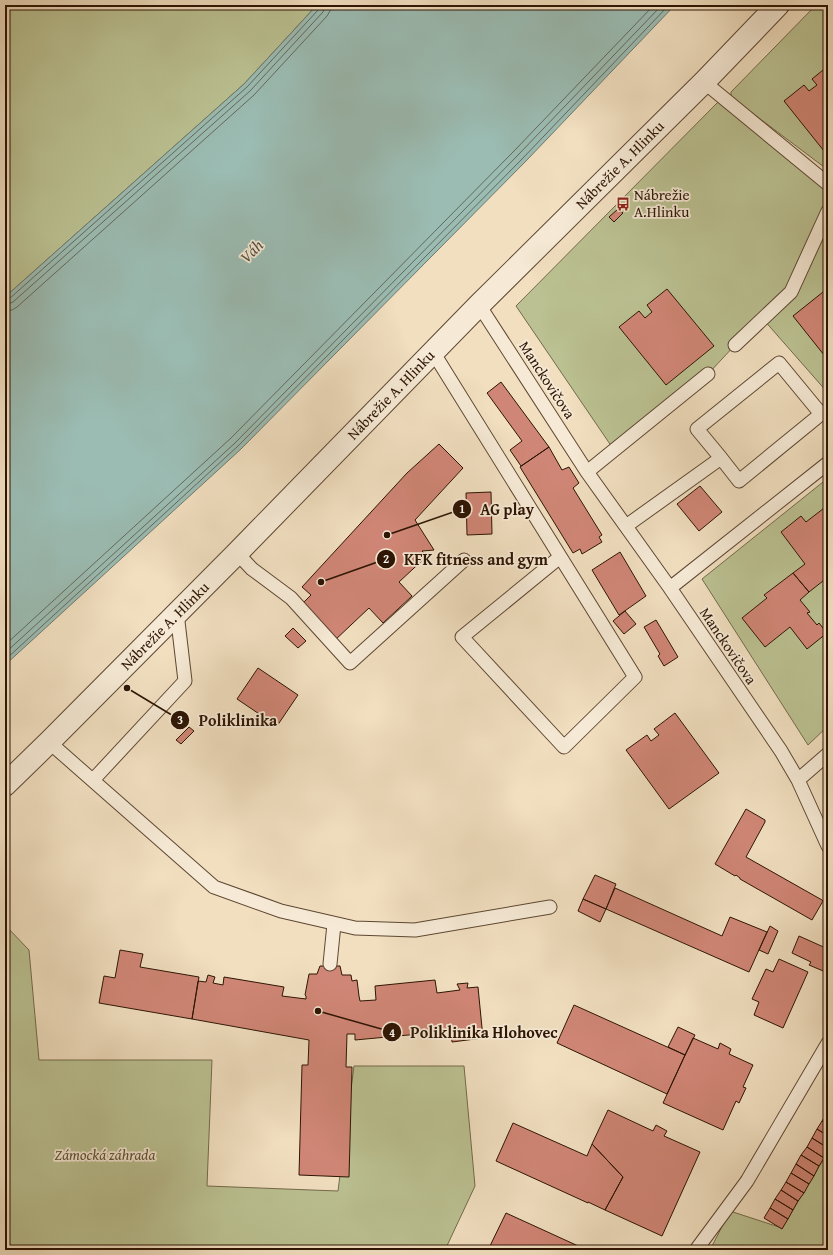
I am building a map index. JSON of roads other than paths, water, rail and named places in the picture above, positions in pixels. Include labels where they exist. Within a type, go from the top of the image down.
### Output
[{"type":"street","name":"Nábrežie A. Hlinku","points":[[5,784],[49,742],[237,553],[479,305],[704,82],[778,5]]},
{"type":"lane","points":[[704,82],[828,184]]},
{"type":"lane","points":[[735,345],[791,292],[828,211]]},
{"type":"lane","name":"Manckovičova","points":[[479,305],[587,472],[670,588],[781,751],[798,780],[828,846]]},
{"type":"lane","points":[[433,352],[635,677],[564,746],[462,637],[560,557]]},
{"type":"lane","points":[[779,363],[821,414],[739,480],[721,458],[698,429],[779,363]]},
{"type":"lane","points":[[587,472],[708,374]]},
{"type":"lane","points":[[626,526],[721,458]]},
{"type":"lane","points":[[670,588],[828,463]]},
{"type":"lane","points":[[237,553],[252,569],[291,598],[350,664],[464,560]]},
{"type":"lane","points":[[93,780],[185,681],[177,613]]},
{"type":"lane","points":[[49,742],[214,887],[280,911],[355,928],[415,930],[550,907]]},
{"type":"lane","points":[[798,780],[828,754]]},
{"type":"lane","points":[[330,964],[334,924]]},
{"type":"lane","points":[[696,1250],[747,1181],[828,1044]]},
{"type":"water","name":"Váh","points":[[317,5],[675,5],[526,161],[241,449],[5,665],[5,297],[244,84]]},
{"type":"place","name":"Nábrežie A.Hlinku","points":[[623,204]]},
{"type":"place","name":"AG play","points":[[387,535]]},
{"type":"place","name":"KFK fitness and gym","points":[[321,582]]},
{"type":"place","name":"Poliklinika","points":[[127,688]]},
{"type":"place","name":"Poliklinika Hlohovec","points":[[318,1011]]},
{"type":"park label","name":"Zámocká záhrada","points":[[105,1155]]}]
